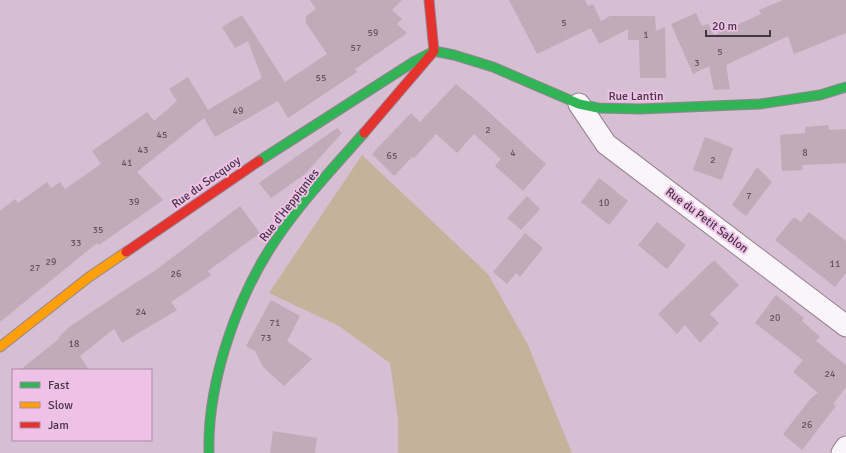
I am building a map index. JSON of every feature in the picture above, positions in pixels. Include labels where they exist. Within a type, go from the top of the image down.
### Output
[{"type":"street","points":[[429,0],[434,51]]},
{"type":"street","name":"Rue Lantin","points":[[434,51],[454,54],[493,67],[579,104],[598,108],[640,109],[760,104],[820,95],[846,87]]},
{"type":"street","name":"Rue du Socquoy","points":[[0,347],[89,276],[262,158],[415,61],[434,51]]},
{"type":"street","name":"Rue d'Heppignies","points":[[209,453],[208,436],[216,380],[234,323],[260,266],[272,245],[305,202],[434,51]]},
{"type":"street","name":"Rue du Petit Sablon","points":[[579,104],[606,144],[846,326]]},
{"type":"street","points":[[842,453],[846,447]]},
{"type":"shaded area","points":[[362,155],[488,274],[528,345],[572,453],[398,453],[398,419],[390,363],[339,326],[269,293]]},
{"type":"building","points":[[310,0],[402,0],[392,10],[402,19],[397,24],[407,33],[355,69],[357,72],[288,118],[278,101],[215,137],[204,118],[137,172],[163,200],[99,245],[97,243],[0,322],[0,211],[15,199],[18,203],[47,182],[51,188],[60,182],[65,189],[101,164],[92,151],[147,112],[154,121],[177,101],[169,89],[188,77],[208,110],[262,78],[248,41],[235,48],[222,27],[242,15],[285,82],[327,54],[306,23],[306,16],[316,9]]},
{"type":"building","points":[[509,0],[585,0],[588,6],[593,4],[601,21],[610,16],[655,16],[656,31],[665,27],[666,78],[640,78],[639,40],[628,40],[628,29],[599,44],[591,28],[537,54]]},
{"type":"building","points":[[783,0],[846,0],[846,33],[794,54],[788,36],[726,65],[730,89],[714,90],[709,66],[693,74],[671,24],[696,13],[702,26],[708,24],[714,35],[761,14],[759,10]]},
{"type":"building","points":[[456,84],[546,164],[523,191],[495,166],[501,159],[474,134],[457,153],[436,134],[414,158],[412,157],[394,176],[372,154],[411,113],[420,122]]},
{"type":"building","points":[[828,125],[829,130],[846,129],[846,163],[802,165],[803,170],[782,171],[780,135],[805,133],[805,127]]},
{"type":"building","points":[[337,128],[342,133],[305,174],[271,198],[259,183]]},
{"type":"building","points":[[705,137],[733,148],[722,180],[693,170]]},
{"type":"building","points":[[757,167],[772,182],[746,216],[732,205]]},
{"type":"building","points":[[599,178],[628,201],[609,225],[581,202]]},
{"type":"building","points":[[527,196],[540,209],[521,230],[507,218]]},
{"type":"building","points":[[240,206],[260,233],[208,271],[211,275],[171,302],[177,310],[122,343],[114,329],[80,356],[88,369],[21,369],[59,339],[58,338],[69,327],[156,270]]},
{"type":"building","points":[[809,212],[846,241],[846,273],[835,287],[775,240],[794,217],[801,222]]},
{"type":"building","points":[[657,222],[686,245],[667,269],[638,245]]},
{"type":"building","points":[[525,233],[543,248],[520,277],[516,273],[507,284],[493,272]]},
{"type":"building","points":[[714,260],[739,285],[710,314],[719,323],[700,343],[685,325],[677,334],[658,314]]},
{"type":"building","points":[[776,295],[804,318],[802,321],[820,337],[816,341],[846,365],[846,387],[833,404],[836,406],[802,450],[783,434],[811,398],[818,393],[793,372],[803,360],[755,323]]},
{"type":"building","points":[[271,300],[300,316],[287,341],[312,359],[284,386],[263,367],[255,351],[246,346]]},
{"type":"building","points":[[273,431],[317,438],[315,453],[270,453]]},
{"type":"traffic: fast","points":[[434,51],[454,55],[493,67],[579,104],[598,108],[640,109],[760,104],[820,95],[846,87]]},
{"type":"traffic: fast","points":[[259,161],[415,61],[434,51]]},
{"type":"traffic: fast","points":[[209,453],[213,398],[219,370],[227,341],[249,286],[277,238],[287,224],[319,184],[364,133]]},
{"type":"traffic: slow","points":[[0,347],[89,277],[126,252]]},
{"type":"traffic: jam","points":[[364,133],[434,51],[429,0]]},
{"type":"traffic: jam","points":[[126,252],[259,161]]}]
